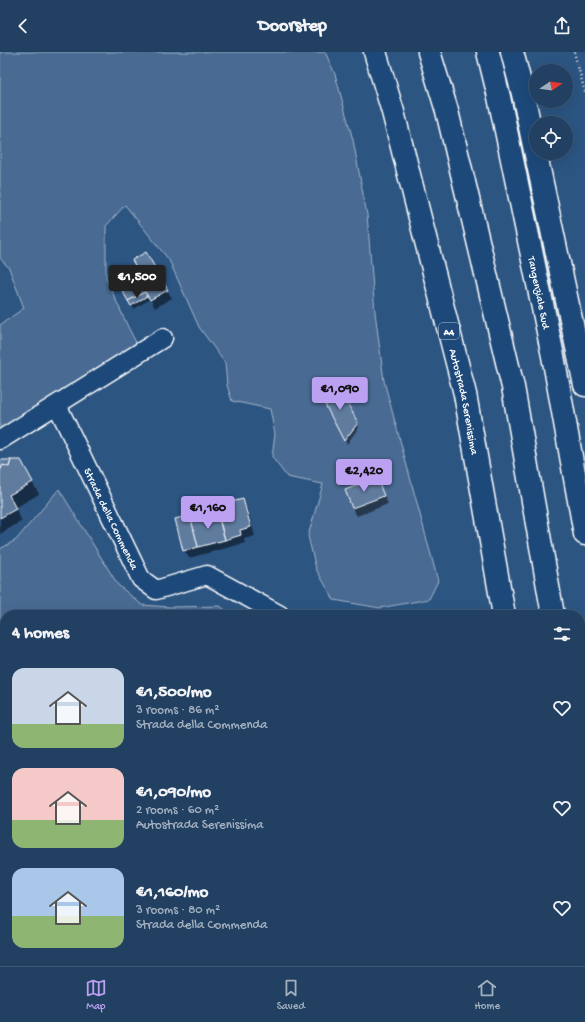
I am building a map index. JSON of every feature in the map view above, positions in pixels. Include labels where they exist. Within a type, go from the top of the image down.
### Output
[{"type":"highway","name":"Autostrada Serenissima","points":[[375,52],[393,112],[465,394],[503,610]]},
{"type":"highway","points":[[429,52],[448,111],[513,387],[552,610]]},
{"type":"highway","name":"Tangenziale Sud","points":[[488,52],[499,97],[551,348],[585,534]]},
{"type":"highway","points":[[512,52],[523,94],[585,385]]},
{"type":"street","points":[[0,440],[163,338]]},
{"type":"street","name":"Strada della Commenda","points":[[57,405],[141,579],[156,590],[207,575],[271,610]]},
{"type":"path","points":[[574,52],[585,92]]},
{"type":"shaded area","points":[[0,52],[325,52],[335,74],[353,140],[367,215],[375,312],[384,381],[438,581],[429,599],[380,608],[334,600],[316,569],[308,536],[323,484],[287,477],[272,457],[275,434],[270,409],[232,401],[227,385],[225,363],[199,327],[169,260],[125,205],[106,226],[106,278],[141,352],[0,440],[0,325],[24,308],[9,268],[0,258]]},
{"type":"shaded area","points":[[59,489],[118,585],[142,605],[170,607],[220,606],[225,610],[0,610],[0,549],[16,540]]},
{"type":"building","points":[[146,252],[168,290],[150,300],[145,292],[128,301],[118,283],[138,271],[132,260]]},
{"type":"building","points":[[145,292],[147,296],[131,306],[128,301]]},
{"type":"building","points":[[338,385],[358,423],[344,441],[320,395]]},
{"type":"building","points":[[0,460],[11,460],[9,467],[3,465],[0,471]]},
{"type":"building","points":[[11,460],[21,460],[33,482],[9,495],[16,509],[0,518],[0,471],[3,465],[9,467]]},
{"type":"building","points":[[374,469],[377,478],[360,484],[357,476]]},
{"type":"building","points":[[377,478],[384,496],[352,508],[345,490]]},
{"type":"building","points":[[243,499],[251,527],[240,530],[241,535],[225,540],[216,506]]},
{"type":"building","points":[[217,513],[225,540],[198,547],[191,520]]},
{"type":"building","points":[[190,515],[198,547],[183,551],[175,519]]}]
